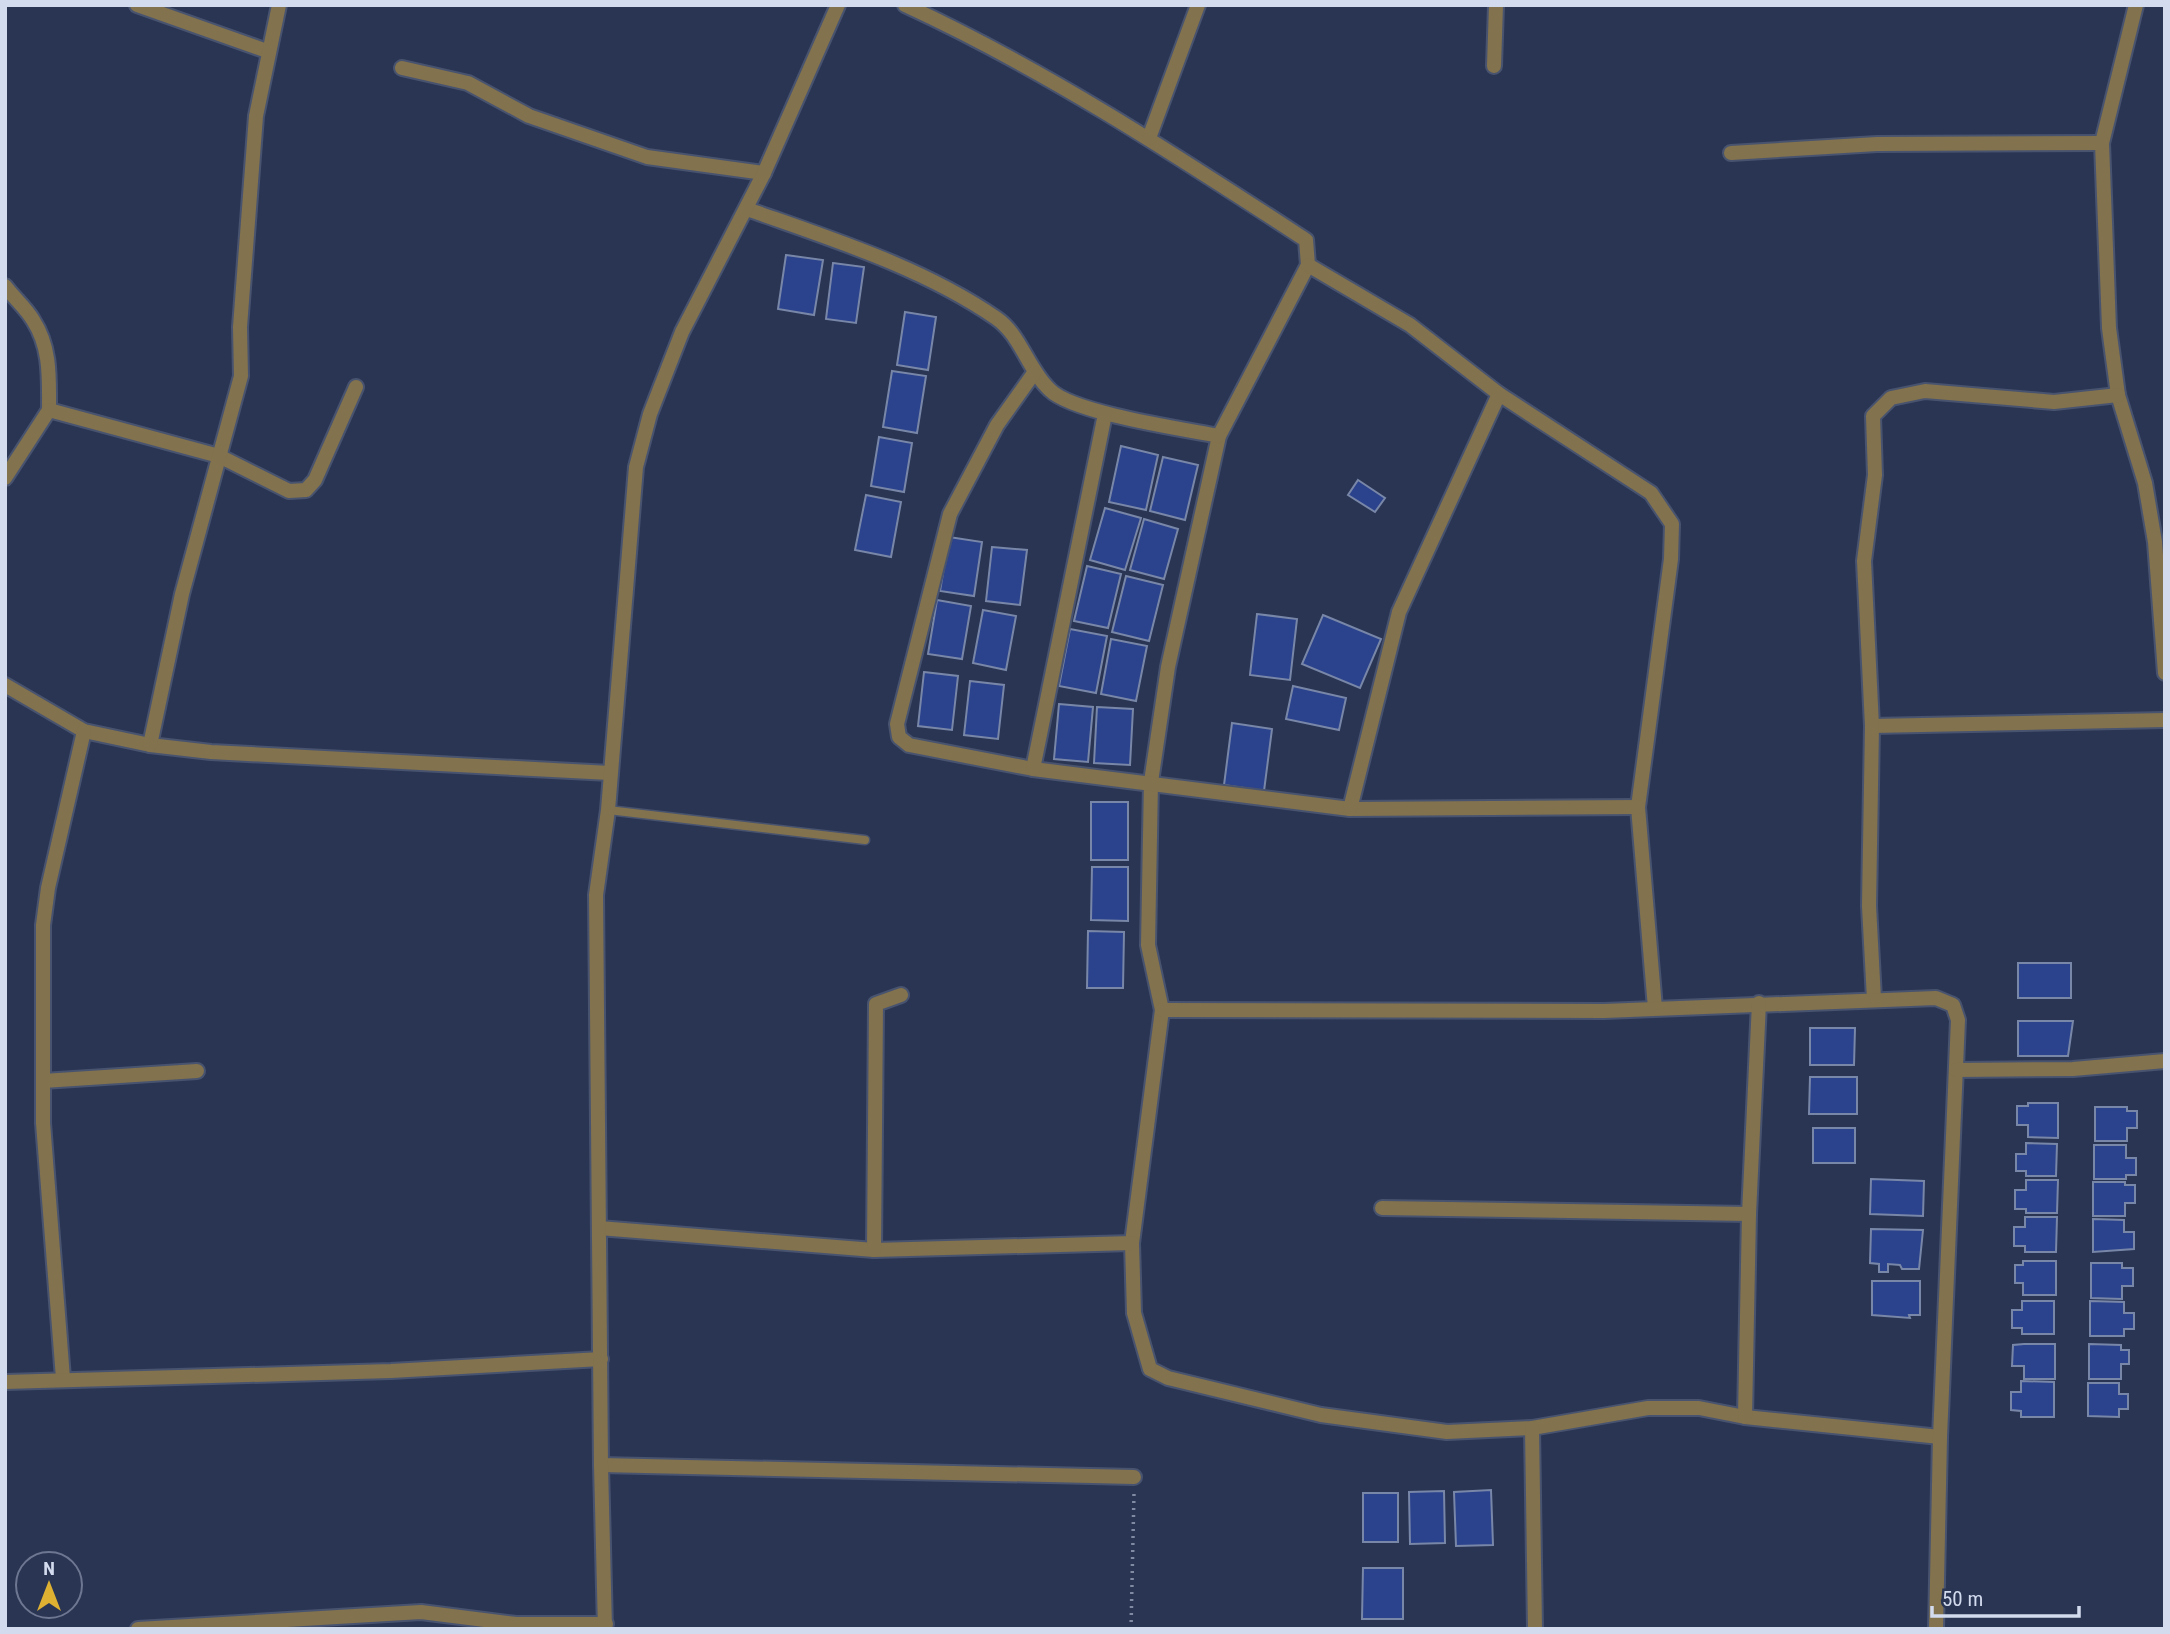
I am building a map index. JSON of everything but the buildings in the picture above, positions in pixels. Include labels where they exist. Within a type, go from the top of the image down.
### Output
[{"type":"street","points":[[137,5],[267,51]]},
{"type":"street","points":[[150,745],[182,594],[241,376],[240,327],[256,116],[267,51],[279,5]]},
{"type":"street","points":[[138,1629],[421,1612],[516,1624],[605,1626],[596,895],[608,810],[636,467],[650,414],[682,332],[747,209],[838,5]]},
{"type":"street","points":[[905,5],[949,25],[1149,138],[1306,240],[1308,265],[1219,436],[1168,667],[1152,782],[1148,945],[1161,1010],[1132,1243],[1134,1313],[1140,1342],[1150,1369],[1168,1378],[1321,1415],[1447,1432],[1532,1428],[1648,1408],[1699,1408],[1745,1417],[1940,1437]]},
{"type":"street","points":[[1149,138],[1198,5]]},
{"type":"street","points":[[1494,66],[1496,5]]},
{"type":"street","points":[[2136,5],[2102,143],[2109,328],[2118,395],[2145,483],[2155,542],[2165,673]]},
{"type":"street","points":[[402,68],[468,83],[529,116],[648,157],[764,173]]},
{"type":"street","points":[[1731,153],[1877,144],[2102,143]]},
{"type":"street","points":[[747,209],[847,245],[958,294],[1000,320],[1021,348],[1034,373],[1052,393],[1105,414],[1219,436]]},
{"type":"street","points":[[1308,265],[1410,325],[1499,394],[1651,493],[1672,524],[1671,559],[1638,807],[1655,1008]]},
{"type":"street","points":[[5,286],[33,319],[45,342],[50,369],[49,410],[5,478]]},
{"type":"street","points":[[1034,373],[997,425],[950,514],[897,724],[900,737],[909,745],[1033,769],[1350,809],[1638,807]]},
{"type":"street","points":[[49,410],[219,456],[289,491],[306,490],[314,480],[356,387]]},
{"type":"street","points":[[1874,999],[1869,906],[1872,726],[1864,561],[1875,475],[1873,416],[1891,398],[1925,391],[2054,402],[2118,395]]},
{"type":"street","points":[[1350,809],[1399,612],[1499,394]]},
{"type":"street","points":[[1033,769],[1105,414]]},
{"type":"street","points":[[5,685],[84,731],[150,745],[212,752],[610,773]]},
{"type":"street","points":[[1872,726],[2165,720]]},
{"type":"street","points":[[63,1378],[43,1123],[43,925],[48,888],[84,731]]},
{"type":"street","points":[[874,1250],[876,1004],[901,995]]},
{"type":"street","points":[[1161,1010],[1604,1011],[1936,998],[1953,1005],[1958,1020],[1940,1437],[1936,1629]]},
{"type":"street","points":[[1745,1417],[1749,1214],[1759,1003]]},
{"type":"street","points":[[1956,1070],[2073,1069],[2165,1061]]},
{"type":"street","points":[[43,1081],[197,1071]]},
{"type":"street","points":[[1382,1208],[1749,1214]]},
{"type":"street","points":[[599,1228],[874,1250],[1132,1243]]},
{"type":"street","points":[[5,1381],[377,1372],[601,1359]]},
{"type":"street","points":[[1532,1428],[1535,1629]]},
{"type":"street","points":[[601,1465],[1134,1477]]},
{"type":"lane","points":[[608,810],[865,839]]},
{"type":"path","points":[[1131,1629],[1134,1477]]}]
